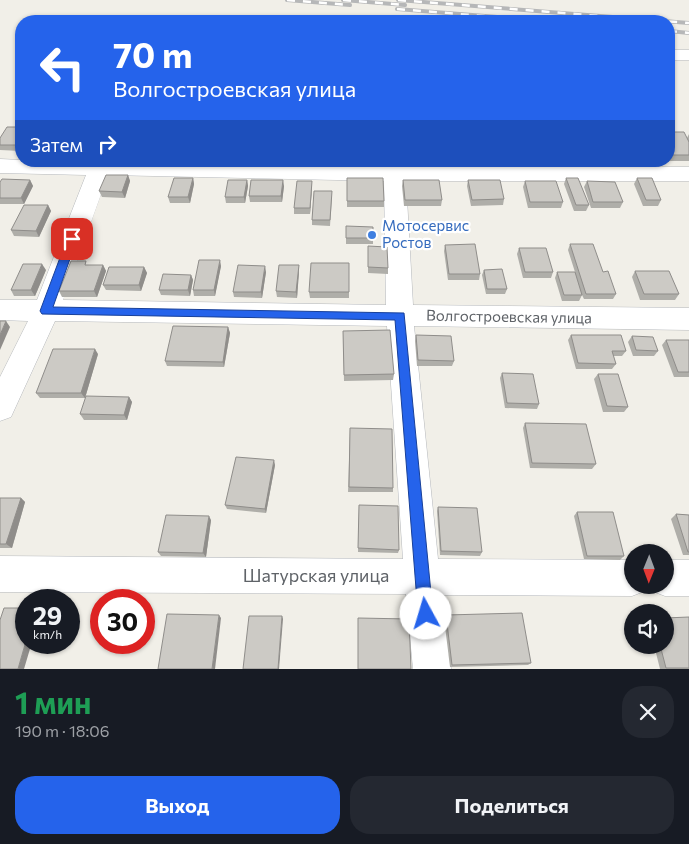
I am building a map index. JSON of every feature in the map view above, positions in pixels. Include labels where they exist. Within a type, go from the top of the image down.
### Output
[{"type":"street","points":[[675,54],[689,55]]},
{"type":"street","points":[[0,166],[15,166]]},
{"type":"street","points":[[0,408],[46,311],[99,167]]},
{"type":"street","points":[[432,669],[422,577],[400,316],[395,167],[689,174]]},
{"type":"street","name":"Волгостроевская улица","points":[[0,310],[689,319]]},
{"type":"street","name":"Шатурская улица","points":[[0,574],[624,578]]},
{"type":"street","points":[[674,578],[689,578]]},
{"type":"building","points":[[7,127],[15,127],[15,145],[0,145],[0,138]]},
{"type":"building","points":[[675,132],[684,132],[689,142],[689,155],[675,155]]},
{"type":"building","points":[[106,175],[128,175],[122,192],[99,191]]},
{"type":"building","points":[[174,178],[193,178],[188,197],[168,197]]},
{"type":"building","points":[[347,178],[383,178],[384,201],[347,201]]},
{"type":"building","points":[[566,178],[578,178],[589,205],[576,205]]},
{"type":"building","points":[[637,178],[652,178],[661,200],[646,200]]},
{"type":"building","points":[[2,179],[30,180],[21,198],[0,198],[0,182]]},
{"type":"building","points":[[228,180],[247,180],[244,197],[225,197]]},
{"type":"building","points":[[251,180],[283,180],[281,196],[249,196]]},
{"type":"building","points":[[403,180],[439,180],[442,200],[405,200]]},
{"type":"building","points":[[468,180],[500,180],[504,199],[472,200]]},
{"type":"building","points":[[297,181],[312,181],[310,208],[294,208]]},
{"type":"building","points":[[525,181],[556,181],[563,202],[530,202]]},
{"type":"building","points":[[587,181],[615,182],[623,202],[593,202]]},
{"type":"building","points":[[314,191],[332,191],[330,220],[312,220]]},
{"type":"building","points":[[24,205],[48,205],[36,231],[11,230]]},
{"type":"building","points":[[346,226],[373,227],[373,238],[346,238]]},
{"type":"building","points":[[475,244],[480,274],[449,274],[445,245]]},
{"type":"building","points":[[570,244],[593,244],[603,272],[608,271],[616,294],[586,294]]},
{"type":"building","points":[[368,246],[387,247],[388,268],[368,267]]},
{"type":"building","points":[[519,248],[546,248],[553,272],[525,272]]},
{"type":"building","points":[[199,260],[220,260],[214,290],[193,290]]},
{"type":"building","points":[[71,261],[86,261],[85,265],[103,265],[94,291],[59,291]]},
{"type":"building","points":[[311,263],[349,263],[349,292],[309,292]]},
{"type":"building","points":[[23,264],[42,264],[31,290],[11,290]]},
{"type":"building","points":[[238,265],[265,266],[261,292],[233,292]]},
{"type":"building","points":[[279,265],[299,265],[296,292],[276,291]]},
{"type":"building","points":[[109,267],[144,267],[139,285],[103,285]]},
{"type":"building","points":[[502,269],[507,289],[487,289],[484,270]]},
{"type":"building","points":[[635,271],[669,271],[679,294],[644,294]]},
{"type":"building","points":[[557,272],[575,272],[582,295],[564,295]]},
{"type":"building","points":[[163,274],[191,275],[188,290],[159,290]]},
{"type":"building","points":[[0,321],[6,321],[0,335]]},
{"type":"building","points":[[173,326],[228,327],[223,362],[165,361]]},
{"type":"building","points":[[390,330],[394,374],[344,375],[343,331]]},
{"type":"building","points":[[416,335],[451,336],[454,361],[418,360]]},
{"type":"building","points":[[571,335],[621,335],[626,351],[612,351],[616,364],[578,363]]},
{"type":"building","points":[[632,336],[653,337],[658,351],[636,350]]},
{"type":"building","points":[[666,340],[689,340],[689,372],[678,372]]},
{"type":"building","points":[[53,349],[95,349],[81,393],[36,393]]},
{"type":"building","points":[[502,373],[533,374],[539,404],[507,403]]},
{"type":"building","points":[[598,374],[618,374],[628,407],[607,406]]},
{"type":"building","points":[[86,396],[129,397],[124,415],[80,414]]},
{"type":"building","points":[[525,423],[586,424],[596,464],[532,463]]},
{"type":"building","points":[[350,428],[392,429],[393,488],[349,487]]},
{"type":"building","points":[[236,457],[274,460],[265,509],[225,505]]},
{"type":"building","points":[[0,498],[21,498],[6,544],[0,544]]},
{"type":"building","points":[[359,505],[398,506],[399,550],[358,548]]},
{"type":"building","points":[[438,507],[477,508],[482,552],[441,551]]},
{"type":"building","points":[[577,512],[613,512],[624,556],[587,556]]},
{"type":"building","points":[[676,514],[689,515],[689,552],[688,552]]},
{"type":"building","points":[[166,515],[209,516],[203,553],[158,552]]},
{"type":"building","points":[[4,608],[15,608],[15,654],[22,654],[18,669],[0,669],[0,620]]},
{"type":"building","points":[[522,613],[531,663],[452,665],[446,615]]},
{"type":"building","points":[[167,614],[219,615],[212,669],[158,669]]},
{"type":"building","points":[[249,616],[282,616],[278,669],[243,669]]},
{"type":"building","points":[[689,617],[689,668],[666,668],[662,654],[674,654],[674,618]]},
{"type":"building","points":[[358,618],[409,619],[411,669],[358,669]]},
{"type":"railway","points":[[287,0],[350,5]]},
{"type":"railway","points":[[343,0],[405,5]]},
{"type":"railway","points":[[398,0],[588,15]]},
{"type":"railway","points":[[397,9],[472,15]]},
{"type":"railway","points":[[675,22],[689,23]]},
{"type":"railway","points":[[675,32],[689,33]]},
{"type":"place","name":"Мотосервис Ростов","points":[[372,235]]},
{"type":"route","points":[[72,239],[46,311],[400,316],[426,614]]}]
